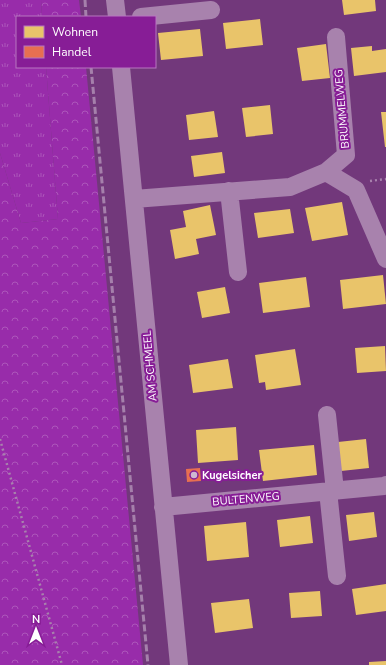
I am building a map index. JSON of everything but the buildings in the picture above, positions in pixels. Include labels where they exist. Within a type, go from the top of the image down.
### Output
[{"type":"street","points":[[115,0],[117,16]]},
{"type":"street","points":[[151,16],[211,10]]},
{"type":"street","name":"BRUMMELWEG","points":[[134,198],[290,187],[326,172],[346,155],[336,37]]},
{"type":"street","name":"AM SCHMEEL","points":[[122,68],[179,665]]},
{"type":"street","points":[[326,172],[356,190],[386,259]]},
{"type":"street","points":[[229,191],[238,272]]},
{"type":"street","points":[[327,415],[336,576]]},
{"type":"street","name":"BULTENWEG","points":[[163,507],[386,485]]},
{"type":"path","points":[[0,439],[62,665]]},
{"type":"green space","points":[[0,0],[41,0],[42,16],[16,16],[16,68],[46,68],[58,219],[21,223],[0,153]]},
{"type":"green space","points":[[41,0],[79,0],[81,16],[42,16]]},
{"type":"green space","points":[[46,68],[86,68],[143,665],[0,665],[0,153],[21,223],[58,219]]},
{"type":"railway","points":[[85,0],[86,16]]},
{"type":"railway","points":[[91,68],[148,665]]},
{"type":"place","name":"Kugelsicher","points":[[194,475]]}]
